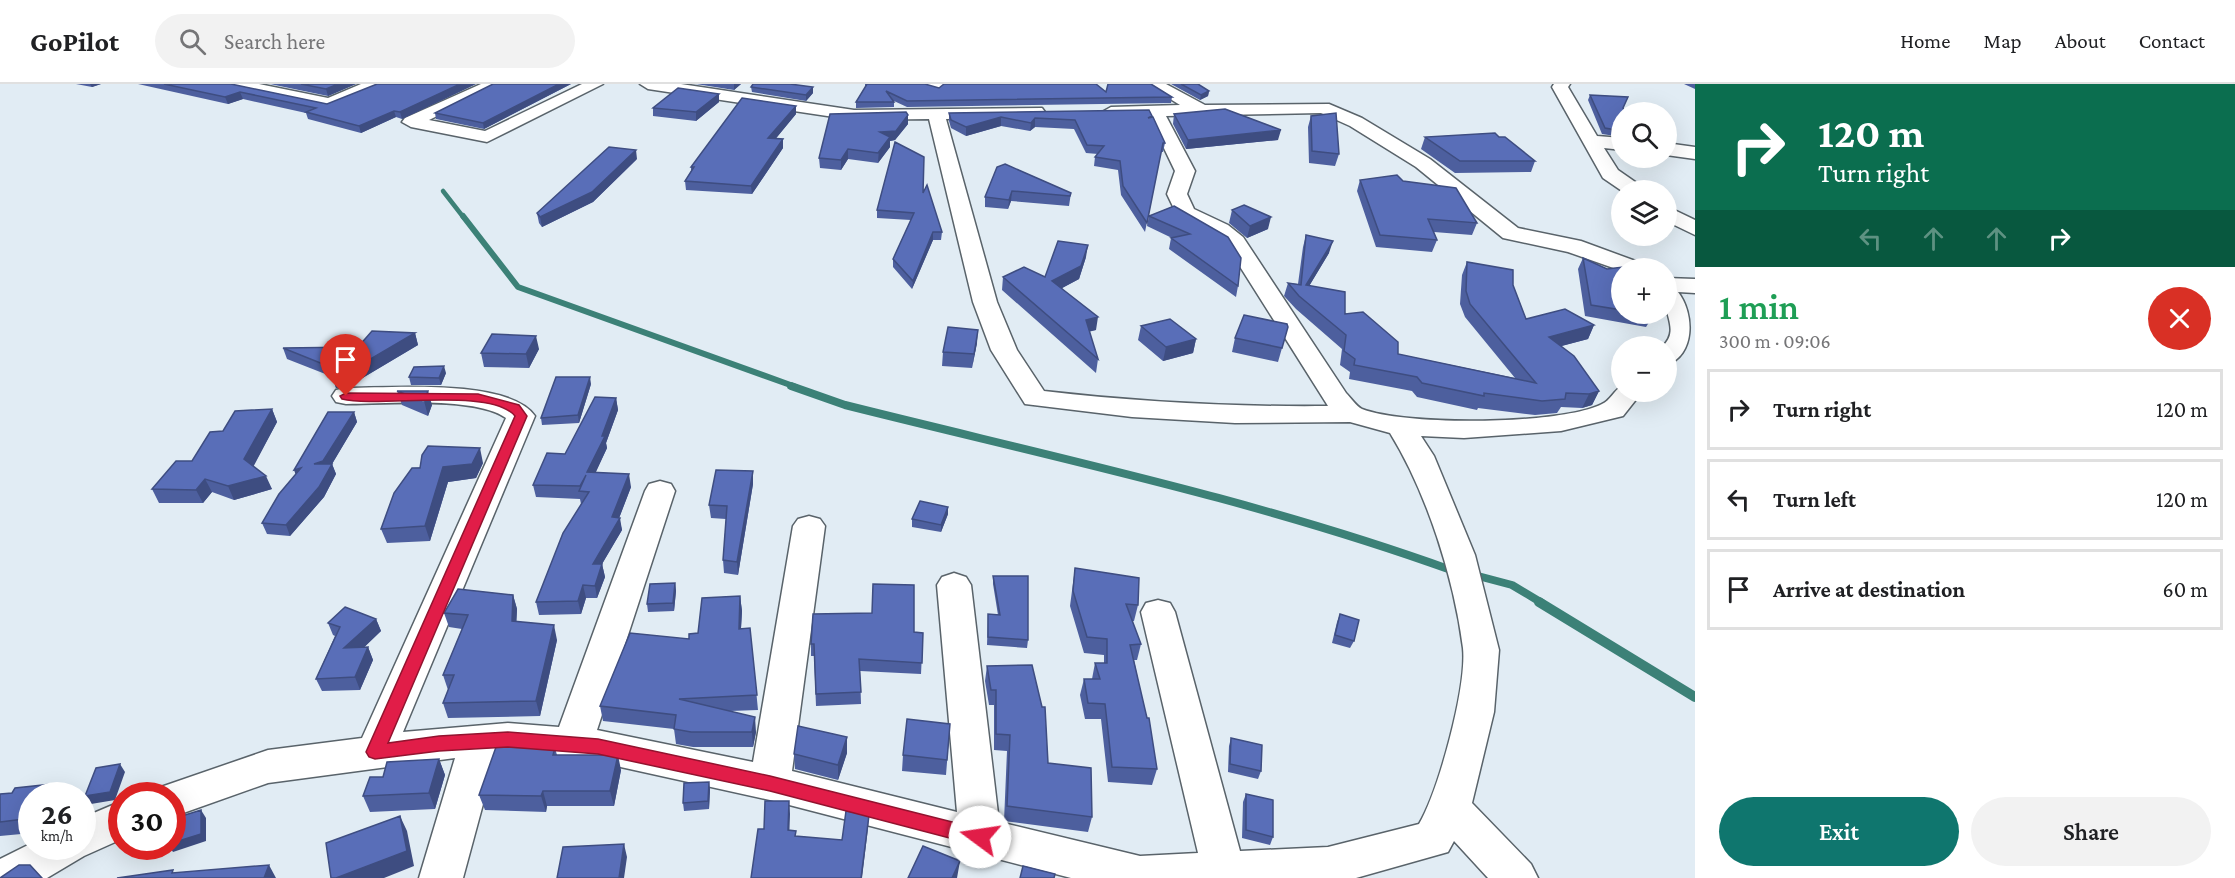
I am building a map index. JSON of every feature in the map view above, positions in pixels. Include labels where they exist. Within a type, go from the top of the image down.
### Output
[{"type":"street","points":[[235,84],[330,104],[375,84]]},
{"type":"street","points":[[495,84],[411,122],[486,137],[595,84]]},
{"type":"street","points":[[1154,84],[1199,109]]},
{"type":"street","points":[[1562,84],[1560,87],[1567,101],[1610,174],[1619,180]]},
{"type":"street","points":[[658,85],[854,115],[934,94],[1056,112]]},
{"type":"street","points":[[934,94],[985,302],[1004,350],[1035,398],[1178,412],[1235,415],[1350,414],[1401,427],[1464,430],[1561,423],[1613,410],[1620,402]]},
{"type":"street","points":[[1090,112],[1323,108],[1356,122],[1423,163],[1511,233],[1573,246],[1611,260]]},
{"type":"street","points":[[1156,112],[1185,171],[1177,194],[1185,213],[1220,230],[1235,242],[1336,398],[1350,414]]},
{"type":"street","points":[[1591,141],[1611,143]]},
{"type":"street","points":[[1677,151],[1695,153]]},
{"type":"street","points":[[1677,219],[1695,230]]},
{"type":"street","points":[[1677,285],[1695,286]]},
{"type":"street","points":[[1677,303],[1681,306],[1684,326],[1677,349]]},
{"type":"street","points":[[346,396],[478,397],[515,408],[521,416],[375,752]]},
{"type":"street","points":[[186,795],[268,767],[375,752],[508,739],[573,743],[770,783],[1140,876],[1328,866],[1433,839],[1450,808],[1475,712],[1481,650],[1459,555],[1419,456],[1401,427]]},
{"type":"street","points":[[573,743],[660,491]]},
{"type":"street","points":[[770,783],[809,526]]},
{"type":"street","points":[[954,585],[980,837]]},
{"type":"street","points":[[1158,612],[1224,872]]},
{"type":"street","points":[[441,878],[480,741]]},
{"type":"street","points":[[1450,808],[1516,878]]},
{"type":"street","points":[[4,878],[40,860]]},
{"type":"building","points":[[164,84],[231,84],[327,104],[377,84],[460,84],[400,112],[394,111],[359,126],[306,112],[316,108],[240,92],[225,97]]},
{"type":"building","points":[[301,84],[338,84],[326,89]]},
{"type":"building","points":[[493,84],[559,84],[483,123],[435,113]]},
{"type":"building","points":[[753,84],[790,84],[813,87],[806,95],[751,87]]},
{"type":"building","points":[[867,84],[925,84],[939,88],[944,84],[1096,84],[1106,92],[1108,84],[1151,84],[1172,97],[907,101],[886,91],[894,102],[856,102]]},
{"type":"building","points":[[1181,84],[1198,84],[1209,91],[1201,95]]},
{"type":"building","points":[[678,88],[719,94],[696,112],[653,108]]},
{"type":"building","points":[[1590,95],[1628,97],[1626,102],[1611,102],[1611,129],[1605,128]]},
{"type":"building","points":[[742,98],[796,106],[768,138],[783,139],[751,186],[685,181],[694,167],[691,167]]},
{"type":"building","points":[[1225,109],[1281,130],[1188,140],[1174,114]]},
{"type":"building","points":[[1149,110],[1152,116],[1148,118],[1153,117],[1165,143],[1163,143],[1147,223],[1123,186],[1120,161],[1095,157],[1104,146],[1087,145],[1075,120],[1035,118],[1031,123],[1001,117],[966,127],[951,120],[949,113]]},
{"type":"building","points":[[906,112],[908,115],[896,131],[880,132],[890,137],[878,153],[848,149],[841,160],[819,158],[830,114]]},
{"type":"building","points":[[1336,113],[1339,154],[1312,151],[1311,116]]},
{"type":"building","points":[[1495,133],[1499,137],[1505,137],[1535,161],[1460,161],[1425,137]]},
{"type":"building","points":[[895,142],[924,157],[923,193],[927,185],[942,232],[933,232],[913,281],[893,259],[914,213],[877,210]]},
{"type":"building","points":[[609,147],[636,150],[592,192],[540,217],[537,213]]},
{"type":"building","points":[[1005,164],[1071,193],[1070,196],[1012,191],[1009,200],[985,197],[997,167]]},
{"type":"building","points":[[1397,175],[1403,181],[1456,188],[1477,223],[1428,219],[1437,240],[1380,235],[1360,180]]},
{"type":"building","points":[[1244,205],[1271,217],[1250,226],[1232,210]]},
{"type":"building","points":[[1174,206],[1228,237],[1241,258],[1238,286],[1171,238],[1190,234],[1149,216]]},
{"type":"building","points":[[1306,235],[1333,241],[1306,285],[1345,292],[1345,314],[1363,312],[1398,342],[1398,354],[1536,383],[1470,304],[1466,291],[1467,262],[1513,270],[1513,285],[1526,319],[1565,309],[1594,325],[1549,337],[1574,356],[1599,391],[1589,394],[1566,393],[1565,399],[1542,401],[1484,393],[1484,396],[1422,383],[1417,377],[1354,365],[1355,359],[1344,351],[1346,335],[1299,296],[1288,283],[1301,285]]},
{"type":"building","points":[[1058,241],[1088,245],[1081,266],[1052,281],[1098,317],[1086,320],[1098,359],[1003,277],[1024,267],[1045,277]]},
{"type":"building","points":[[1583,258],[1607,269],[1611,269],[1611,308],[1591,305]]},
{"type":"building","points":[[1244,315],[1287,324],[1282,348],[1235,338]]},
{"type":"building","points":[[1170,319],[1196,339],[1166,347],[1141,326]]},
{"type":"building","points":[[948,327],[978,330],[974,354],[943,352]]},
{"type":"building","points":[[372,331],[415,333],[345,374],[332,376],[338,370],[283,348],[358,347]]},
{"type":"building","points":[[492,334],[536,336],[526,354],[481,353]]},
{"type":"building","points":[[444,366],[439,378],[409,377],[414,367]]},
{"type":"building","points":[[556,377],[590,377],[578,415],[541,418]]},
{"type":"building","points":[[397,391],[428,391],[424,401]]},
{"type":"building","points":[[595,397],[616,398],[602,436],[605,436],[587,472],[629,474],[612,517],[620,518],[593,564],[602,564],[595,586],[583,585],[578,601],[536,602],[563,533],[589,492],[579,491],[586,475],[580,486],[533,485],[547,453],[565,454]]},
{"type":"building","points":[[272,409],[244,459],[266,476],[228,486],[205,479],[196,490],[152,489],[176,461],[192,461],[210,432],[223,431],[235,411]]},
{"type":"building","points":[[328,412],[354,412],[323,461],[314,464],[332,464],[319,487],[286,525],[262,523],[279,494],[301,468],[294,470]]},
{"type":"building","points":[[428,446],[480,448],[472,464],[443,467],[425,526],[381,529],[394,493],[412,468],[420,468],[422,455]]},
{"type":"building","points":[[716,470],[753,471],[737,562],[723,560],[727,506],[709,505]]},
{"type":"building","points":[[920,501],[948,507],[941,525],[912,519]]},
{"type":"building","points":[[1075,568],[1139,578],[1138,605],[1126,604],[1141,644],[1130,645],[1147,718],[1149,718],[1157,769],[1112,767],[1105,704],[1088,703],[1084,679],[1100,679],[1095,663],[1107,663],[1107,639],[1087,637],[1073,591]]},
{"type":"building","points":[[993,576],[1028,576],[1028,640],[988,637],[988,614],[1000,615]]},
{"type":"building","points":[[675,583],[673,603],[647,604],[650,584]]},
{"type":"building","points":[[873,584],[914,585],[914,632],[923,633],[922,663],[859,659],[861,692],[816,694],[814,644],[811,644],[813,614],[872,613]]},
{"type":"building","points":[[458,589],[513,595],[512,621],[554,625],[536,701],[443,703],[454,675],[443,675],[468,615],[444,613]]},
{"type":"building","points":[[740,596],[739,629],[750,628],[757,695],[679,699],[755,717],[752,732],[691,732],[674,729],[676,715],[600,706],[630,633],[689,639],[689,634],[698,633],[702,598]]},
{"type":"building","points":[[345,607],[376,619],[344,648],[368,647],[355,677],[316,679],[340,627],[328,623]]},
{"type":"building","points":[[1340,614],[1359,620],[1354,641],[1335,635]]},
{"type":"building","points":[[1032,665],[1042,707],[1045,707],[1048,763],[1091,768],[1092,817],[1007,806],[1010,735],[996,734],[996,690],[991,690],[987,666]]},
{"type":"building","points":[[907,719],[950,724],[947,760],[903,755]]},
{"type":"building","points":[[798,726],[847,737],[838,765],[794,754]]},
{"type":"building","points":[[1231,738],[1262,745],[1261,771],[1230,764]]},
{"type":"building","points":[[496,747],[555,748],[553,755],[618,755],[610,791],[543,791],[541,796],[479,795]]},
{"type":"building","points":[[439,759],[429,793],[363,796],[370,777],[383,777],[387,762]]},
{"type":"building","points":[[120,764],[114,782],[108,782],[108,792],[96,794],[96,782],[90,782],[96,768]]},
{"type":"building","points":[[709,782],[708,801],[683,803],[684,783]]},
{"type":"building","points":[[18,788],[18,820],[0,822],[0,794],[12,793]]},
{"type":"building","points":[[1246,794],[1273,800],[1273,837],[1246,830]]},
{"type":"building","points":[[765,801],[789,801],[788,830],[796,831],[795,836],[842,840],[846,811],[869,815],[861,878],[751,878],[758,829],[764,829]]},
{"type":"building","points":[[201,810],[201,834],[186,839],[186,815]]},
{"type":"building","points":[[400,816],[407,851],[331,878],[326,843]]},
{"type":"building","points":[[624,844],[619,878],[557,878],[563,847]]},
{"type":"building","points":[[923,846],[960,861],[952,878],[908,878]]},
{"type":"building","points":[[19,865],[30,865],[42,878],[0,878]]},
{"type":"building","points":[[269,865],[264,878],[117,878],[173,870],[172,873]]},
{"type":"building","points":[[1023,866],[1055,874],[1054,878],[1020,878]]},
{"type":"waterway","points":[[443,191],[464,218]]},
{"type":"waterway","points":[[463,216],[518,287],[796,387]]},
{"type":"waterway","points":[[791,386],[845,405],[1150,480],[1302,521],[1451,570]]},
{"type":"waterway","points":[[1478,576],[1512,585],[1542,603]]},
{"type":"waterway","points":[[1539,602],[1695,697]]},
{"type":"route","points":[[346,396],[478,397],[515,408],[521,416],[375,752],[439,743],[508,739],[598,746],[770,783],[980,837]]}]
